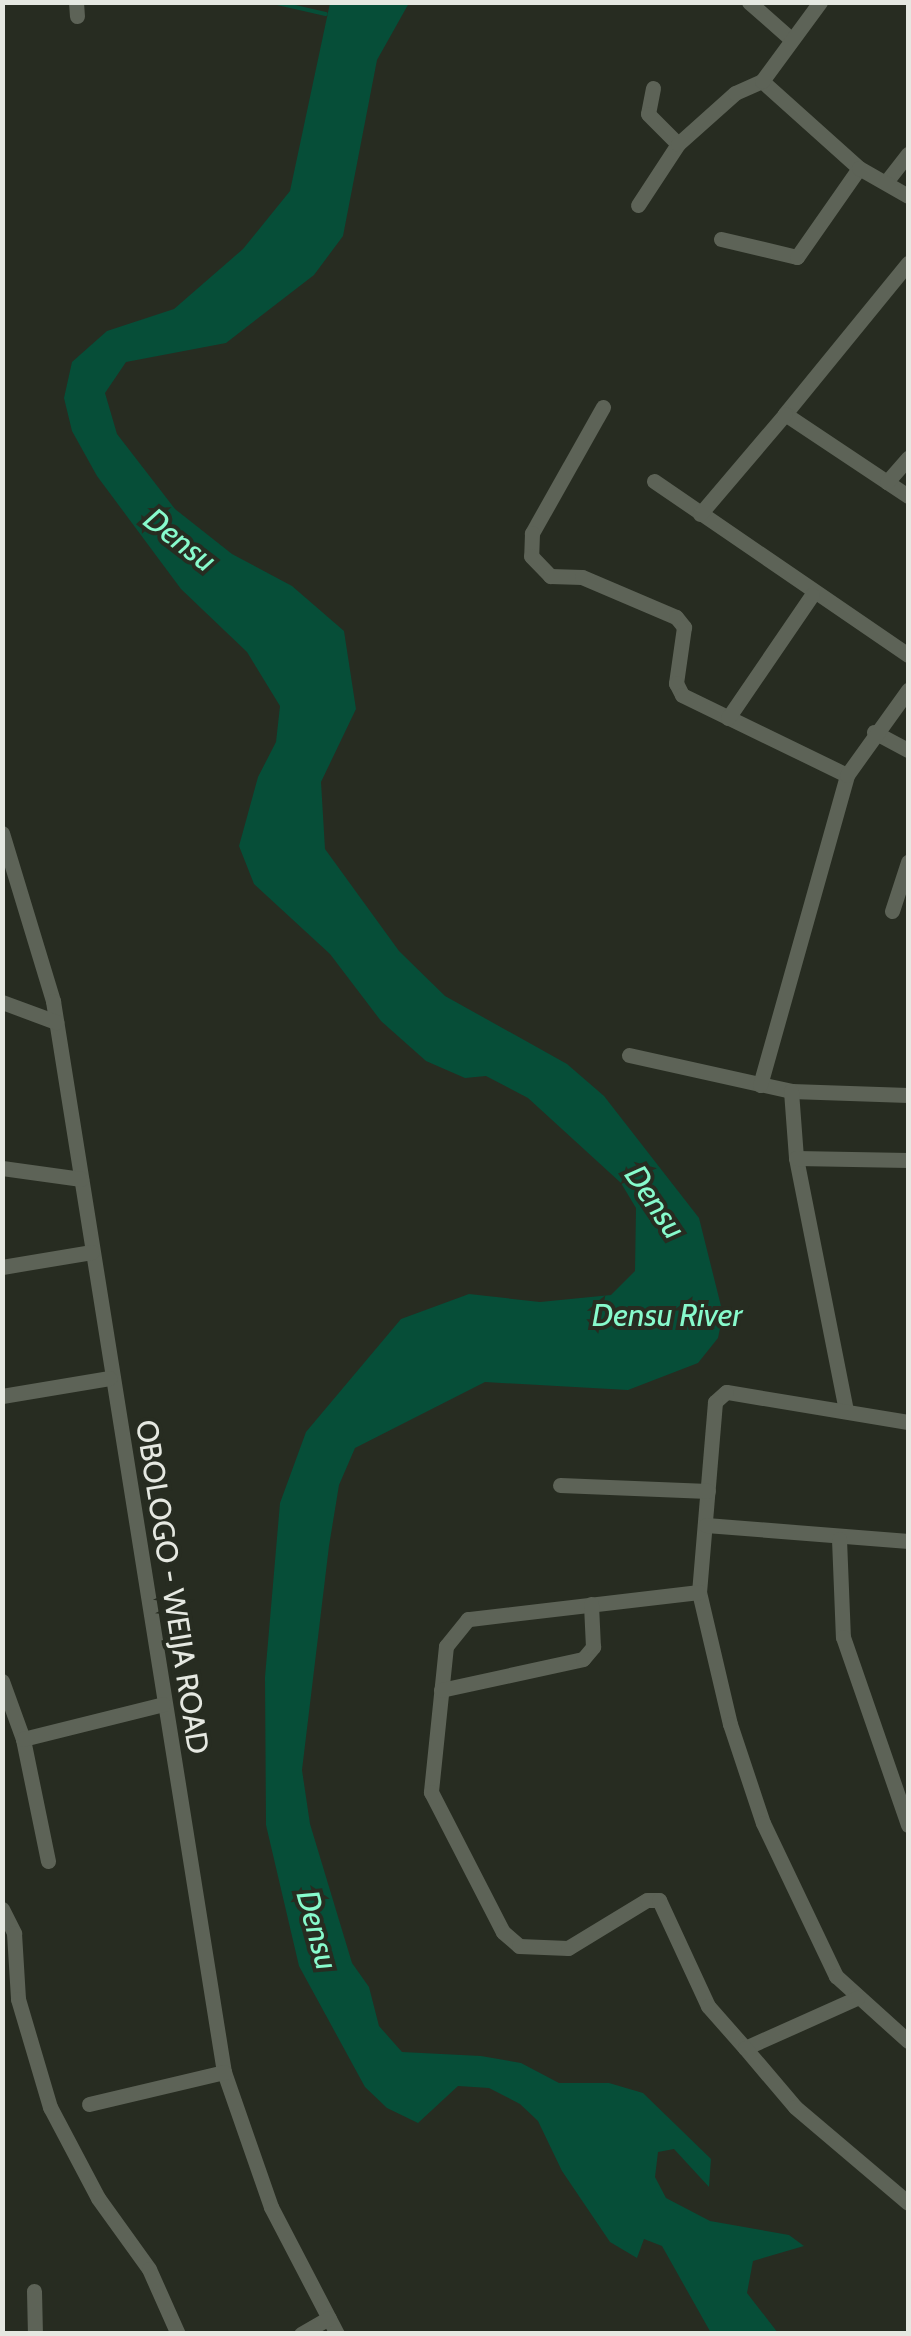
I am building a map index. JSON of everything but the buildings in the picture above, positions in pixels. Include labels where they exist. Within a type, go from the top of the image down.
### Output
[{"type":"street","points":[[749,2],[791,39]]},
{"type":"street","points":[[638,205],[678,144],[734,93],[762,80],[820,2]]},
{"type":"street","points":[[762,80],[859,168],[908,196]]},
{"type":"street","points":[[653,88],[648,114],[678,144]]},
{"type":"street","points":[[886,182],[908,154]]},
{"type":"street","points":[[721,239],[797,257],[859,168]]},
{"type":"street","points":[[700,514],[908,263]]},
{"type":"street","points":[[603,407],[532,533],[531,556],[550,576],[582,578],[676,617],[684,627],[676,682],[682,695],[846,775]]},
{"type":"street","points":[[784,414],[908,496]]},
{"type":"street","points":[[887,482],[908,458]]},
{"type":"street","points":[[654,482],[812,595],[908,655]]},
{"type":"street","points":[[728,718],[812,595]]},
{"type":"street","points":[[760,1086],[846,775],[908,690]]},
{"type":"street","points":[[874,732],[908,750]]},
{"type":"street","name":"OBOLOGO - WEIJA ROAD","points":[[2,833],[38,937],[56,1022],[109,1378],[224,2072],[247,2151],[333,2326]]},
{"type":"street","points":[[892,912],[908,862]]},
{"type":"street","points":[[2,1002],[56,1022]]},
{"type":"street","points":[[629,1055],[791,1091],[908,1095]]},
{"type":"street","points":[[791,1091],[796,1158],[846,1410]]},
{"type":"street","points":[[796,1158],[908,1160]]},
{"type":"street","points":[[2,1168],[81,1179]]},
{"type":"street","points":[[2,1267],[92,1252]]},
{"type":"street","points":[[2,1396],[109,1378]]},
{"type":"street","points":[[908,1422],[726,1392],[714,1402],[699,1592],[730,1724],[763,1823],[836,1976],[908,2041]]},
{"type":"street","points":[[560,1485],[708,1492]]},
{"type":"street","points":[[706,1525],[840,1539],[908,1541]]},
{"type":"street","points":[[840,1539],[843,1637],[908,1825]]},
{"type":"street","points":[[699,1592],[468,1619],[446,1646],[432,1792],[503,1932],[534,1950],[568,1948],[647,1900],[659,1900],[708,2006],[795,2107],[908,2203]]},
{"type":"street","points":[[441,1690],[583,1659],[594,1646],[591,1604]]},
{"type":"street","points":[[2,1681],[23,1738],[48,1861]]},
{"type":"street","points":[[23,1738],[163,1704]]},
{"type":"street","points":[[2,1909],[14,1933],[18,2000],[50,2107],[98,2198],[149,2269],[178,2334]]},
{"type":"street","points":[[745,2048],[858,1998]]},
{"type":"street","points":[[89,2104],[224,2072]]},
{"type":"street","points":[[34,2291],[34,2334]]},
{"type":"street","points":[[302,2334],[333,2326]]},
{"type":"water","name":"Densu River","points":[[330,3],[409,3],[377,60],[343,236],[314,275],[226,343],[126,362],[105,393],[117,434],[175,509],[232,554],[292,586],[344,631],[356,709],[321,782],[325,849],[399,951],[445,996],[567,1064],[604,1096],[699,1218],[723,1314],[718,1338],[698,1363],[628,1390],[485,1382],[355,1448],[339,1485],[302,1770],[310,1824],[352,1963],[369,1987],[379,2026],[402,2052],[481,2056],[521,2063],[559,2083],[609,2083],[643,2093],[711,2159],[709,2187],[674,2149],[658,2152],[655,2177],[666,2198],[710,2221],[789,2235],[804,2246],[753,2261],[747,2293],[778,2333],[711,2333],[662,2246],[644,2239],[637,2258],[610,2242],[562,2171],[538,2121],[520,2104],[489,2088],[458,2086],[418,2123],[387,2108],[365,2087],[299,1966],[266,1825],[265,1677],[280,1503],[306,1432],[401,1319],[469,1294],[540,1302],[611,1295],[635,1271],[636,1208],[621,1183],[528,1098],[486,1076],[465,1078],[426,1061],[381,1021],[330,954],[254,884],[239,846],[258,777],[276,742],[280,706],[247,652],[181,589],[97,476],[72,431],[64,398],[72,362],[107,331],[174,309],[243,249],[290,191]]},
{"type":"waterway","points":[[273,2],[326,14]]},
{"type":"water label","name":"Densu","points":[[180,540]]},
{"type":"water label","name":"Densu","points":[[655,1202]]},
{"type":"water label","name":"Densu","points":[[317,1930]]}]
